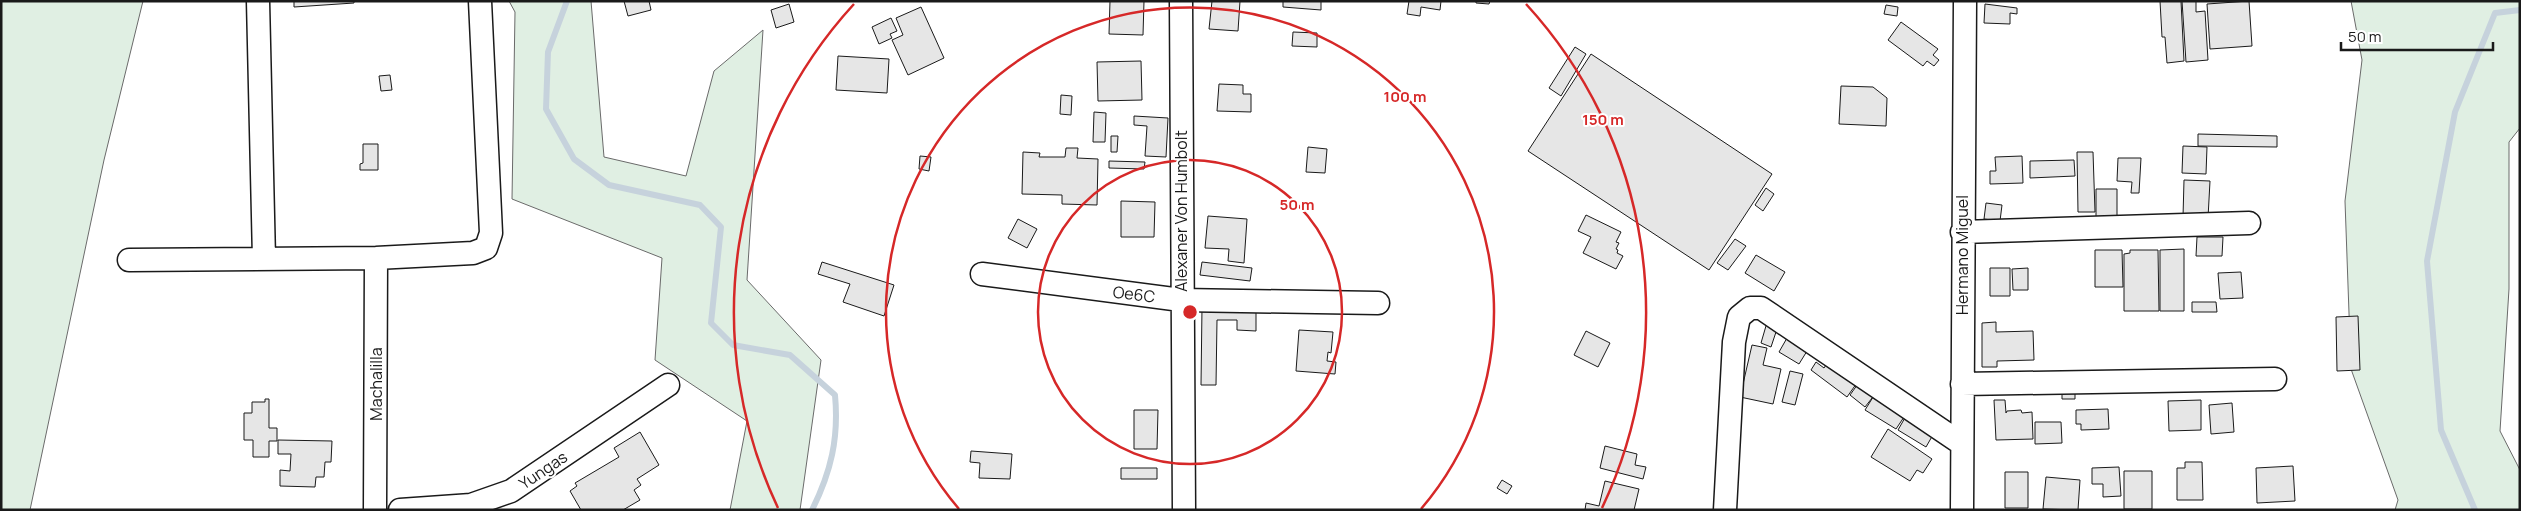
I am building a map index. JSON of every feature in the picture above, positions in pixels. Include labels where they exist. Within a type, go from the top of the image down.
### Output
[{"type":"street","points":[[258,1],[264,259]]},
{"type":"street","points":[[129,260],[376,258],[473,253],[486,248],[491,233],[480,1]]},
{"type":"street","name":"Alexaner Von Humbolt","points":[[1181,1],[1181,300],[1184,510]]},
{"type":"street","name":"Hermano Miguel","points":[[1962,510],[1962,232],[1965,1]]},
{"type":"street","points":[[1962,232],[2249,224]]},
{"type":"street","name":"Machalilla","points":[[375,510],[376,258]]},
{"type":"street","name":"Oe6C","points":[[982,274],[1181,300],[1378,303]]},
{"type":"street","points":[[1725,510],[1734,342],[1739,317],[1750,308],[1761,308],[1962,444]]},
{"type":"street","points":[[1962,384],[2275,379]]},
{"type":"street","name":"Yungas","points":[[400,510],[470,505],[511,491],[668,385]]},
{"type":"green space","points":[[1,1],[143,1],[104,160],[30,510],[1,510]]},
{"type":"green space","points":[[509,1],[591,1],[604,157],[686,176],[714,71],[763,30],[747,280],[821,360],[800,510],[730,510],[747,421],[655,360],[662,258],[512,199],[515,12]]},
{"type":"green space","points":[[2351,1],[2520,1],[2520,128],[2509,142],[2509,289],[2500,431],[2520,470],[2520,510],[2395,510],[2398,500],[2351,369],[2345,201],[2362,60]]},
{"type":"building","points":[[294,1],[354,1],[354,3],[294,7]]},
{"type":"building","points":[[624,1],[649,1],[651,10],[628,16]]},
{"type":"building","points":[[1110,1],[1144,1],[1143,35],[1109,34]]},
{"type":"building","points":[[1212,1],[1240,1],[1238,31],[1209,29]]},
{"type":"building","points":[[1283,1],[1321,1],[1321,10],[1283,7]]},
{"type":"building","points":[[1409,1],[1441,1],[1440,10],[1421,7],[1420,16],[1407,14]]},
{"type":"building","points":[[1476,1],[1490,1],[1489,4],[1476,3]]},
{"type":"building","points":[[2160,1],[2181,1],[2184,61],[2167,63],[2165,37],[2162,37]]},
{"type":"building","points":[[2182,1],[2196,1],[2196,12],[2205,11],[2208,60],[2186,62]]},
{"type":"building","points":[[2249,1],[2252,46],[2210,49],[2207,4]]},
{"type":"building","points":[[789,4],[794,22],[776,28],[771,10]]},
{"type":"building","points":[[1985,4],[2017,8],[2017,14],[2010,13],[2010,24],[1984,23]]},
{"type":"building","points":[[1886,5],[1898,7],[1897,16],[1884,14]]},
{"type":"building","points":[[921,7],[944,58],[908,75],[892,40],[903,35],[896,18]]},
{"type":"building","points":[[891,18],[897,31],[890,34],[892,38],[879,44],[872,27]]},
{"type":"building","points":[[1901,22],[1938,49],[1933,55],[1939,60],[1934,66],[1927,61],[1923,66],[1888,40]]},
{"type":"building","points":[[1293,32],[1317,33],[1317,47],[1292,46]]},
{"type":"building","points":[[1575,47],[1586,54],[1561,96],[1549,88]]},
{"type":"building","points":[[1591,54],[1772,174],[1709,270],[1528,151]]},
{"type":"building","points":[[838,56],[889,59],[887,93],[836,90]]},
{"type":"building","points":[[1141,61],[1142,100],[1098,101],[1097,62]]},
{"type":"building","points":[[390,75],[392,90],[381,91],[379,76]]},
{"type":"building","points":[[1219,84],[1243,85],[1243,94],[1251,94],[1251,112],[1217,111]]},
{"type":"building","points":[[1841,86],[1873,87],[1887,98],[1886,126],[1839,124]]},
{"type":"building","points":[[1061,95],[1072,96],[1071,115],[1060,114]]},
{"type":"building","points":[[1094,112],[1106,113],[1105,142],[1093,142]]},
{"type":"building","points":[[1134,116],[1168,118],[1166,157],[1145,156],[1147,126],[1134,125]]},
{"type":"building","points":[[2198,134],[2277,136],[2277,147],[2198,146]]},
{"type":"building","points":[[1111,136],[1118,136],[1117,152],[1111,152]]},
{"type":"building","points":[[363,144],[378,144],[378,170],[360,170],[360,164],[363,163]]},
{"type":"building","points":[[2183,146],[2207,147],[2206,174],[2182,173]]},
{"type":"building","points":[[1308,147],[1327,149],[1325,173],[1306,172]]},
{"type":"building","points":[[1066,148],[1078,148],[1077,158],[1098,159],[1097,205],[1062,204],[1062,195],[1022,194],[1023,152],[1040,153],[1039,157],[1065,157]]},
{"type":"building","points":[[2077,152],[2093,152],[2095,212],[2078,212]]},
{"type":"building","points":[[920,156],[931,157],[929,171],[919,169]]},
{"type":"building","points":[[2022,156],[2023,183],[1990,184],[1990,171],[1996,171],[1995,157]]},
{"type":"building","points":[[2118,158],[2141,158],[2139,193],[2131,193],[2132,182],[2117,181]]},
{"type":"building","points":[[2074,160],[2075,176],[2030,178],[2030,161]]},
{"type":"building","points":[[1109,161],[1145,162],[1144,169],[1109,168]]},
{"type":"building","points":[[2184,180],[2210,181],[2208,218],[2183,217]]},
{"type":"building","points":[[1766,188],[1774,194],[1763,211],[1755,205]]},
{"type":"building","points":[[2096,189],[2117,189],[2117,216],[2096,217]]},
{"type":"building","points":[[1121,201],[1155,202],[1154,237],[1121,237]]},
{"type":"building","points":[[1986,203],[2002,205],[2000,221],[1984,219]]},
{"type":"building","points":[[1586,215],[1621,232],[1616,242],[1619,243],[1616,249],[1618,250],[1617,253],[1623,256],[1616,269],[1583,253],[1591,237],[1578,231]]},
{"type":"building","points":[[1208,216],[1247,219],[1244,263],[1228,261],[1229,249],[1205,248]]},
{"type":"building","points":[[1018,219],[1037,229],[1027,248],[1008,238]]},
{"type":"building","points":[[2197,237],[2223,237],[2222,256],[2196,256]]},
{"type":"building","points":[[1735,239],[1746,246],[1728,270],[1717,263]]},
{"type":"building","points":[[2184,249],[2184,311],[2160,311],[2160,250]]},
{"type":"building","points":[[2095,250],[2122,250],[2123,287],[2095,287]]},
{"type":"building","points":[[2130,250],[2158,250],[2159,311],[2124,311],[2124,254],[2130,253]]},
{"type":"building","points":[[1756,255],[1785,272],[1774,291],[1745,273]]},
{"type":"building","points":[[822,262],[894,285],[884,316],[843,302],[850,284],[818,274]]},
{"type":"building","points":[[1202,262],[1252,268],[1250,281],[1200,275]]},
{"type":"building","points":[[1990,268],[2010,268],[2010,296],[1990,296]]},
{"type":"building","points":[[2028,268],[2028,290],[2013,290],[2012,269]]},
{"type":"building","points":[[2241,272],[2243,298],[2220,299],[2218,273]]},
{"type":"building","points":[[2192,302],[2216,302],[2217,312],[2192,312]]},
{"type":"building","points":[[1202,307],[1256,308],[1256,331],[1237,330],[1237,320],[1217,320],[1216,385],[1201,385]]},
{"type":"building","points":[[2358,316],[2360,370],[2337,371],[2336,317]]},
{"type":"building","points":[[1768,319],[1778,326],[1771,347],[1761,343]]},
{"type":"building","points":[[1996,322],[1996,332],[2033,331],[2034,360],[1997,361],[1997,367],[1982,367],[1982,323]]},
{"type":"building","points":[[1299,330],[1333,332],[1331,353],[1328,352],[1327,361],[1336,362],[1335,374],[1296,371]]},
{"type":"building","points":[[1586,331],[1610,343],[1598,367],[1574,355]]},
{"type":"building","points":[[1791,331],[1812,343],[1799,364],[1779,352]]},
{"type":"building","points":[[1752,345],[1767,348],[1763,365],[1781,369],[1773,404],[1740,397]]},
{"type":"building","points":[[1830,359],[1859,380],[1847,397],[1811,370],[1816,362],[1824,368]]},
{"type":"building","points":[[1790,371],[1803,374],[1795,405],[1782,402]]},
{"type":"building","points":[[1860,381],[1876,393],[1865,407],[1850,395]]},
{"type":"building","points":[[2062,391],[2075,391],[2075,399],[2062,399]]},
{"type":"building","points":[[1875,394],[1906,414],[1896,429],[1865,410]]},
{"type":"building","points":[[265,399],[269,399],[269,428],[277,428],[277,441],[269,441],[269,457],[253,457],[253,440],[244,440],[244,413],[252,413],[252,402],[265,402]]},
{"type":"building","points":[[1994,400],[2005,400],[2006,413],[2007,411],[2021,410],[2022,413],[2032,412],[2033,439],[1996,440]]},
{"type":"building","points":[[2201,400],[2201,430],[2169,431],[2168,401]]},
{"type":"building","points":[[2232,403],[2234,432],[2211,434],[2209,405]]},
{"type":"building","points":[[2108,409],[2109,429],[2081,430],[2081,424],[2076,424],[2076,410]]},
{"type":"building","points":[[1134,410],[1158,410],[1157,449],[1134,449]]},
{"type":"building","points":[[1906,416],[1934,433],[1926,447],[1898,430]]},
{"type":"building","points":[[2035,422],[2061,422],[2062,443],[2035,444]]},
{"type":"building","points":[[1888,429],[1932,459],[1923,473],[1917,470],[1910,481],[1871,457]]},
{"type":"building","points":[[640,432],[659,465],[637,479],[641,485],[634,490],[640,500],[623,510],[581,510],[570,491],[577,486],[575,483],[619,457],[614,448]]},
{"type":"building","points":[[278,440],[332,441],[331,462],[325,462],[324,477],[316,477],[315,487],[280,486],[280,470],[290,471],[291,454],[278,454]]},
{"type":"building","points":[[1605,446],[1637,454],[1635,465],[1646,467],[1643,479],[1600,468]]},
{"type":"building","points":[[971,451],[1012,454],[1010,479],[979,478],[980,463],[970,462]]},
{"type":"building","points":[[2185,462],[2202,462],[2203,500],[2177,500],[2177,468],[2185,468]]},
{"type":"building","points":[[2293,466],[2295,501],[2257,503],[2256,468]]},
{"type":"building","points":[[2119,467],[2121,496],[2103,497],[2103,484],[2092,484],[2092,468]]},
{"type":"building","points":[[1121,468],[1157,468],[1157,479],[1121,479]]},
{"type":"building","points":[[2124,471],[2152,471],[2152,509],[2124,509]]},
{"type":"building","points":[[2005,472],[2028,472],[2028,508],[2005,508]]},
{"type":"building","points":[[2046,477],[2080,480],[2078,510],[2043,509]]},
{"type":"building","points":[[1502,480],[1512,486],[1507,494],[1497,488]]},
{"type":"building","points":[[1605,481],[1639,489],[1634,510],[1585,510],[1586,503],[1599,506]]},
{"type":"waterway","points":[[567,1],[548,52],[546,109],[574,159],[609,185],[700,205],[721,227],[711,323],[733,345],[790,355],[835,395],[836,426],[832,454],[829,468],[812,510]]},
{"type":"waterway","points":[[2475,510],[2441,430],[2427,261],[2455,112],[2495,13],[2520,10]]}]
